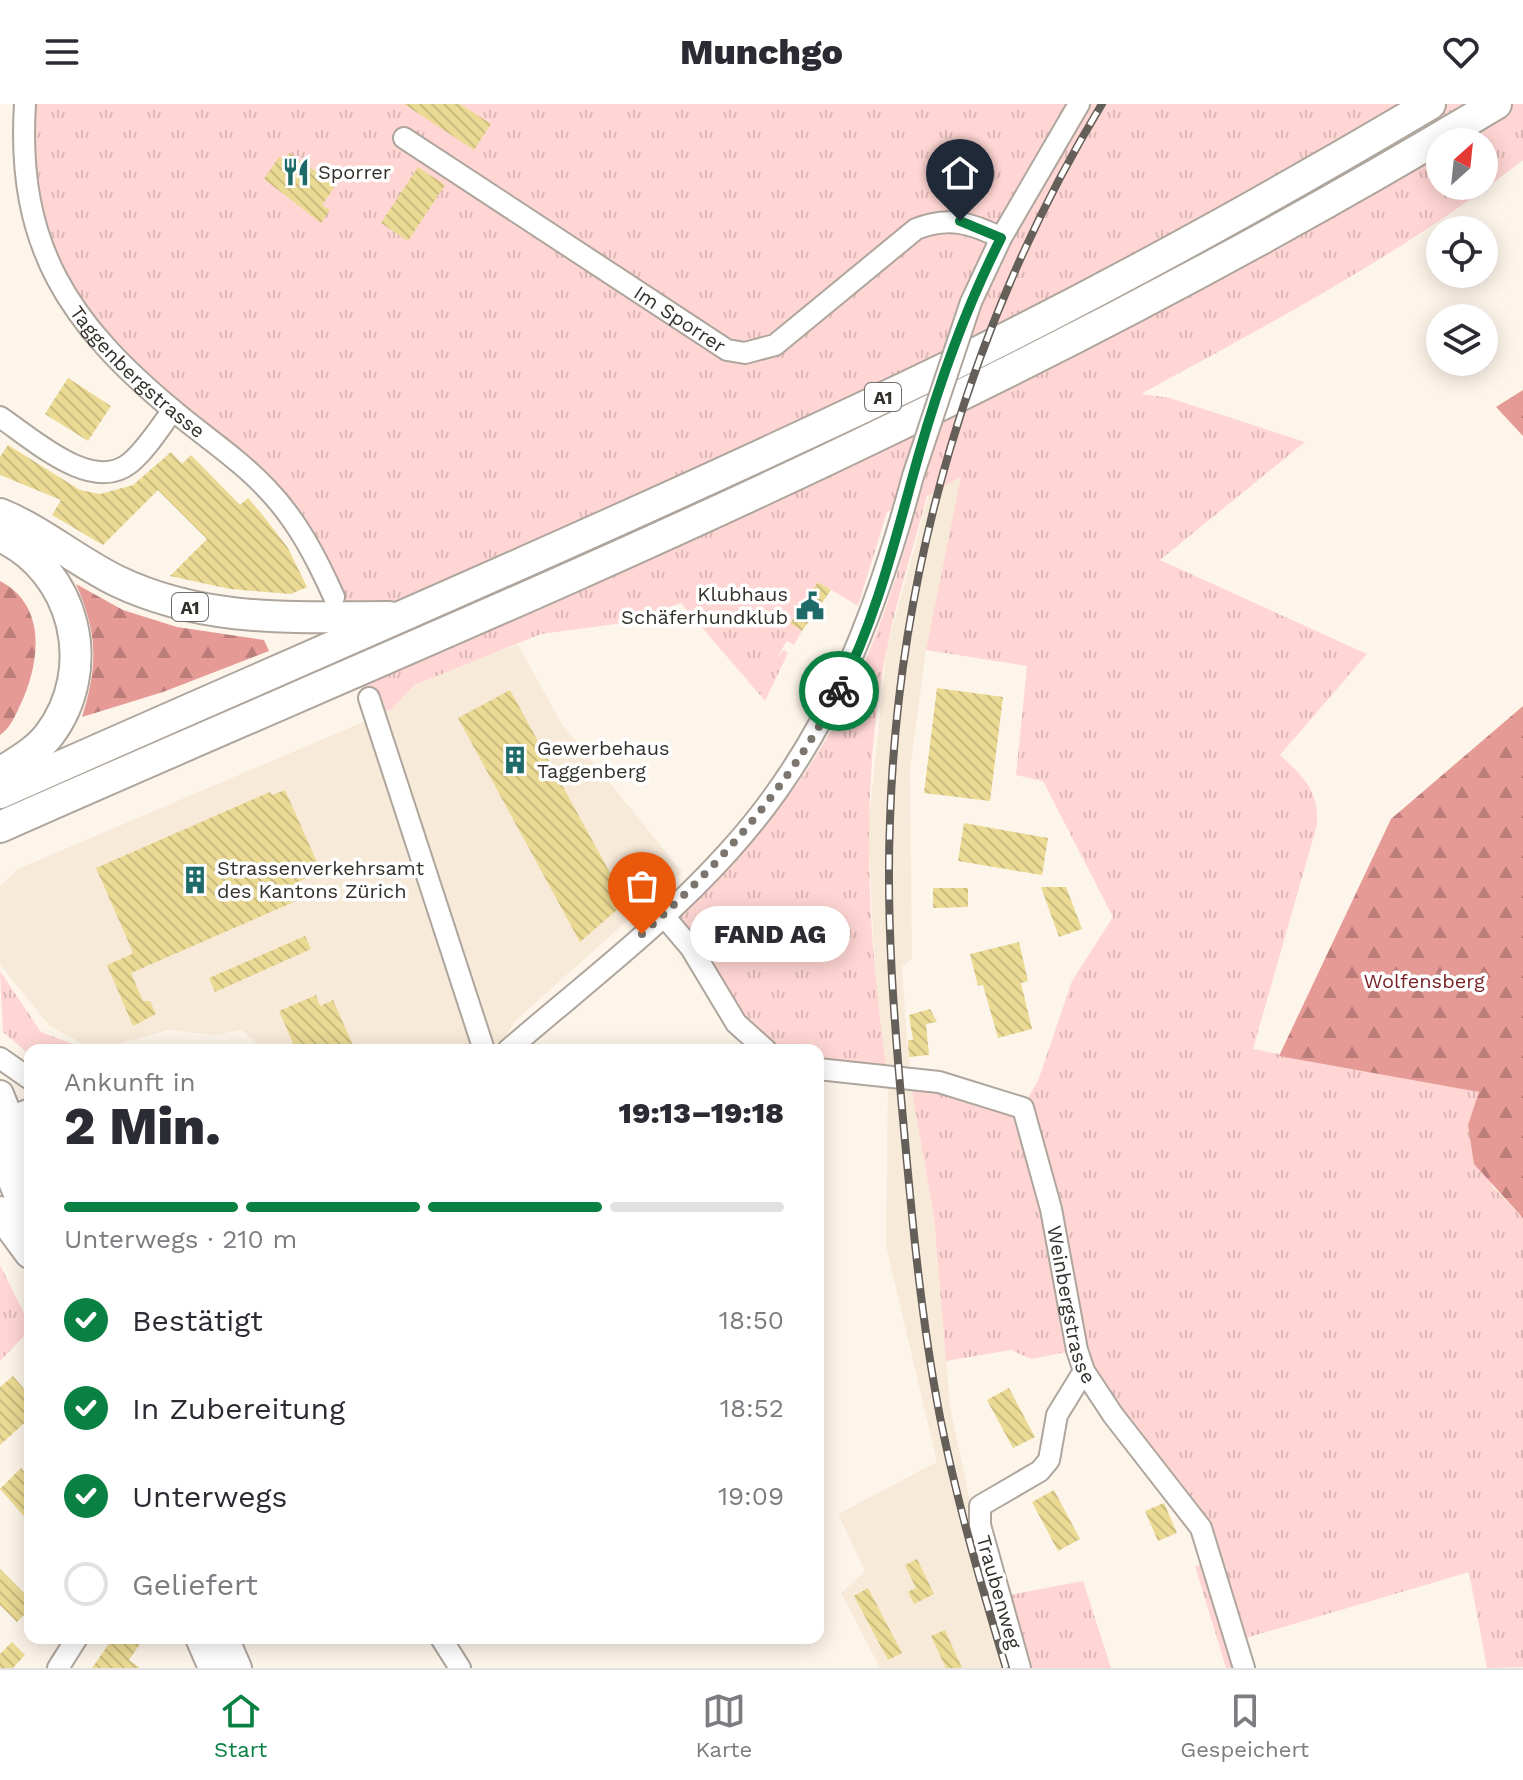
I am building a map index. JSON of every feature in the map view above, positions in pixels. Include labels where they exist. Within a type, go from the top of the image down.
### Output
[{"type":"highway","name":"A1","points":[[0,793],[713,478],[957,362],[1232,217],[1430,104]]},
{"type":"highway","name":"A1","points":[[0,827],[643,545],[889,431],[1179,284],[1496,104]]},
{"type":"highway","name":"A1","points":[[0,514],[117,581],[180,604],[254,617],[403,617]]},
{"type":"highway","points":[[0,536],[35,559],[56,584],[71,617],[76,651],[73,684],[60,717],[42,743],[0,773]]},
{"type":"highway","points":[[0,1212],[24,1245]]},
{"type":"main road","points":[[11,1125],[24,1155]]},
{"type":"main road","points":[[11,1125],[24,1194]]},
{"type":"main road","points":[[202,1644],[212,1668]]},
{"type":"main road","points":[[228,1644],[238,1668]]},
{"type":"street","name":"Taggenbergstrasse","points":[[25,104],[27,190],[54,274],[67,300],[103,347],[267,489],[299,530],[334,597]]},
{"type":"street","points":[[515,1044],[710,872],[751,825],[791,771],[830,708],[881,591],[913,476],[971,302],[1001,238],[1079,104]]},
{"type":"street","name":"Im Sporrer","points":[[404,138],[727,350],[745,353],[775,345],[916,229],[944,221],[960,221],[1001,238]]},
{"type":"street","points":[[0,417],[81,470],[110,474],[132,461],[173,410]]},
{"type":"street","points":[[369,698],[482,1044]]},
{"type":"street","points":[[663,915],[691,948],[736,1023],[759,1044]]},
{"type":"street","points":[[0,1058],[24,1075]]},
{"type":"street","name":"Weinbergstrasse","points":[[824,1070],[939,1082],[1023,1108],[1051,1209],[1077,1350],[1084,1371],[1201,1528],[1244,1668]]},
{"type":"street","name":"Traubenweg","points":[[1020,1668],[980,1525],[980,1506],[1040,1471],[1049,1460],[1057,1415],[1084,1371]]},
{"type":"street","points":[[58,1668],[73,1644]]},
{"type":"street","points":[[445,1644],[460,1668]]},
{"type":"shaded area","points":[[937,465],[962,477],[926,650],[910,770],[912,958],[902,967],[910,1071],[923,1087],[912,1092],[934,1218],[950,1406],[970,1501],[980,1506],[1020,1668],[880,1668],[841,1593],[865,1571],[838,1514],[937,1462],[886,1246],[888,1077],[876,995],[868,829],[887,647]]},
{"type":"shaded area","points":[[518,645],[562,724],[682,872],[515,1021],[502,1044],[258,1044],[241,1030],[215,1035],[168,1030],[118,1044],[83,1044],[50,1026],[0,965],[0,886],[18,869],[391,710],[415,686],[458,665]]},
{"type":"green space","points":[[25,104],[1523,104],[1523,160],[1498,179],[1498,128],[1426,128],[1426,200],[1469,200],[1445,216],[1426,216],[1426,229],[1385,256],[1141,394],[1170,398],[1305,442],[1160,560],[1367,654],[1280,755],[1308,786],[1315,803],[1317,825],[1253,1049],[1480,1092],[1468,1125],[1492,1186],[1523,1218],[1523,1667],[1487,1668],[1469,1572],[1236,1641],[1244,1668],[1226,1668],[1195,1566],[1211,1562],[1077,1350],[1031,1359],[1011,1350],[946,1361],[934,1218],[912,1091],[923,1087],[1023,1108],[1039,1078],[1072,981],[1113,917],[1043,781],[1016,775],[1027,666],[926,650],[961,477],[927,496],[891,629],[878,701],[869,809],[869,863],[875,971],[888,1077],[824,1070],[824,1044],[761,1044],[663,915],[756,833],[796,785],[821,748],[861,670],[878,628],[918,501],[887,512],[858,606],[818,582],[790,622],[802,631],[794,645],[787,641],[777,657],[784,650],[788,653],[765,701],[681,603],[623,623],[541,634],[415,685],[391,710],[375,715],[349,636],[293,520],[111,356],[43,249]]},
{"type":"green space","points":[[1523,390],[1523,436],[1496,407]]},
{"type":"green space","points":[[0,581],[16,592],[27,606],[36,640],[35,658],[25,694],[10,724],[0,735]]},
{"type":"green space","points":[[76,584],[123,610],[177,627],[264,640],[269,651],[163,692],[82,717],[91,682],[93,650],[88,619]]},
{"type":"green space","name":"Wolfensberg","points":[[1523,706],[1523,1218],[1474,1164],[1468,1125],[1479,1092],[1279,1056],[1391,819]]},
{"type":"green space","points":[[0,971],[41,1032],[72,1044],[24,1044],[24,1050],[3,1032]]},
{"type":"green space","points":[[0,1265],[24,1313],[24,1336],[0,1361]]},
{"type":"green space","points":[[1083,1581],[1111,1668],[1020,1668],[999,1597]]},
{"type":"building","points":[[404,104],[460,104],[491,124],[474,150]]},
{"type":"building","points":[[289,153],[336,185],[322,205],[330,210],[321,223],[264,179],[279,157],[284,160]]},
{"type":"building","points":[[418,167],[445,185],[408,241],[381,223]]},
{"type":"building","points":[[68,378],[111,406],[88,441],[45,414]]},
{"type":"building","points":[[8,445],[80,490],[100,494],[133,485],[171,452],[182,464],[191,455],[240,505],[248,498],[288,548],[307,587],[291,594],[230,589],[170,576],[207,539],[158,490],[103,545],[52,515],[61,500],[0,475],[0,457]]},
{"type":"building","name":"Klubhaus Schäferhundklub","points":[[818,582],[831,590],[802,631],[790,623]]},
{"type":"building","points":[[937,688],[1003,697],[990,801],[924,793]]},
{"type":"building","points":[[510,690],[626,902],[580,942],[458,718]]},
{"type":"building","name":"Strassenverkehrsamt des Kantons Zürich","points":[[285,790],[320,869],[299,882],[305,897],[131,973],[143,1001],[150,1001],[156,1014],[133,1026],[107,965],[132,954],[132,950],[96,868],[270,792],[272,795]]},
{"type":"building","points":[[964,823],[1048,838],[1042,875],[958,861]]},
{"type":"building","points":[[1041,887],[1066,887],[1082,929],[1059,937]]},
{"type":"building","points":[[933,888],[968,888],[968,907],[933,908]]},
{"type":"building","points":[[305,936],[311,949],[215,992],[209,978]]},
{"type":"building","points":[[1019,942],[1028,981],[1021,983],[1032,1029],[998,1038],[983,985],[978,986],[970,954]]},
{"type":"building","points":[[316,995],[320,1006],[333,1000],[352,1044],[293,1044],[279,1011]]},
{"type":"building","points":[[930,1009],[937,1022],[926,1024],[929,1055],[909,1057],[908,1040],[913,1040],[909,1015]]},
{"type":"building","points":[[13,1376],[24,1389],[24,1423],[0,1445],[0,1387]]},
{"type":"building","points":[[1009,1388],[1035,1437],[1013,1448],[987,1400]]},
{"type":"building","points":[[21,1468],[24,1472],[24,1516],[0,1489]]},
{"type":"building","points":[[1054,1490],[1080,1539],[1058,1551],[1032,1502]]},
{"type":"building","points":[[1164,1503],[1177,1533],[1158,1541],[1145,1511]]},
{"type":"building","points":[[917,1559],[934,1594],[914,1604],[908,1592],[916,1588],[905,1565]]},
{"type":"building","points":[[0,1569],[24,1593],[24,1615],[17,1622],[0,1605]]},
{"type":"building","points":[[868,1588],[902,1653],[888,1660],[854,1596]]},
{"type":"building","points":[[945,1630],[962,1668],[946,1668],[931,1636]]},
{"type":"building","points":[[12,1642],[25,1655],[13,1668],[0,1668],[0,1654]]},
{"type":"building","points":[[109,1644],[140,1644],[129,1660],[140,1668],[92,1668]]},
{"type":"railway","points":[[1006,1668],[954,1480],[933,1380],[922,1306],[894,1007],[889,895],[890,820],[896,726],[908,632],[926,540],[950,448],[980,358],[1015,271],[1056,186],[1102,104]]},
{"type":"way so far","points":[[642,934],[710,872],[751,825],[799,759],[839,691]]},
{"type":"place","name":"Sporrer","points":[[296,172]]},
{"type":"place","name":"Klubhaus Schäferhundklub","points":[[810,606]]},
{"type":"place","name":"Gewerbehaus Taggenberg","points":[[515,760]]},
{"type":"place","name":"Strassenverkehrsamt des Kantons Zürich","points":[[195,880]]},
{"type":"place","name":"FAND AG","points":[[642,934]]},
{"type":"route","points":[[839,691],[881,591],[932,410],[955,345],[1001,238],[960,221]]}]
